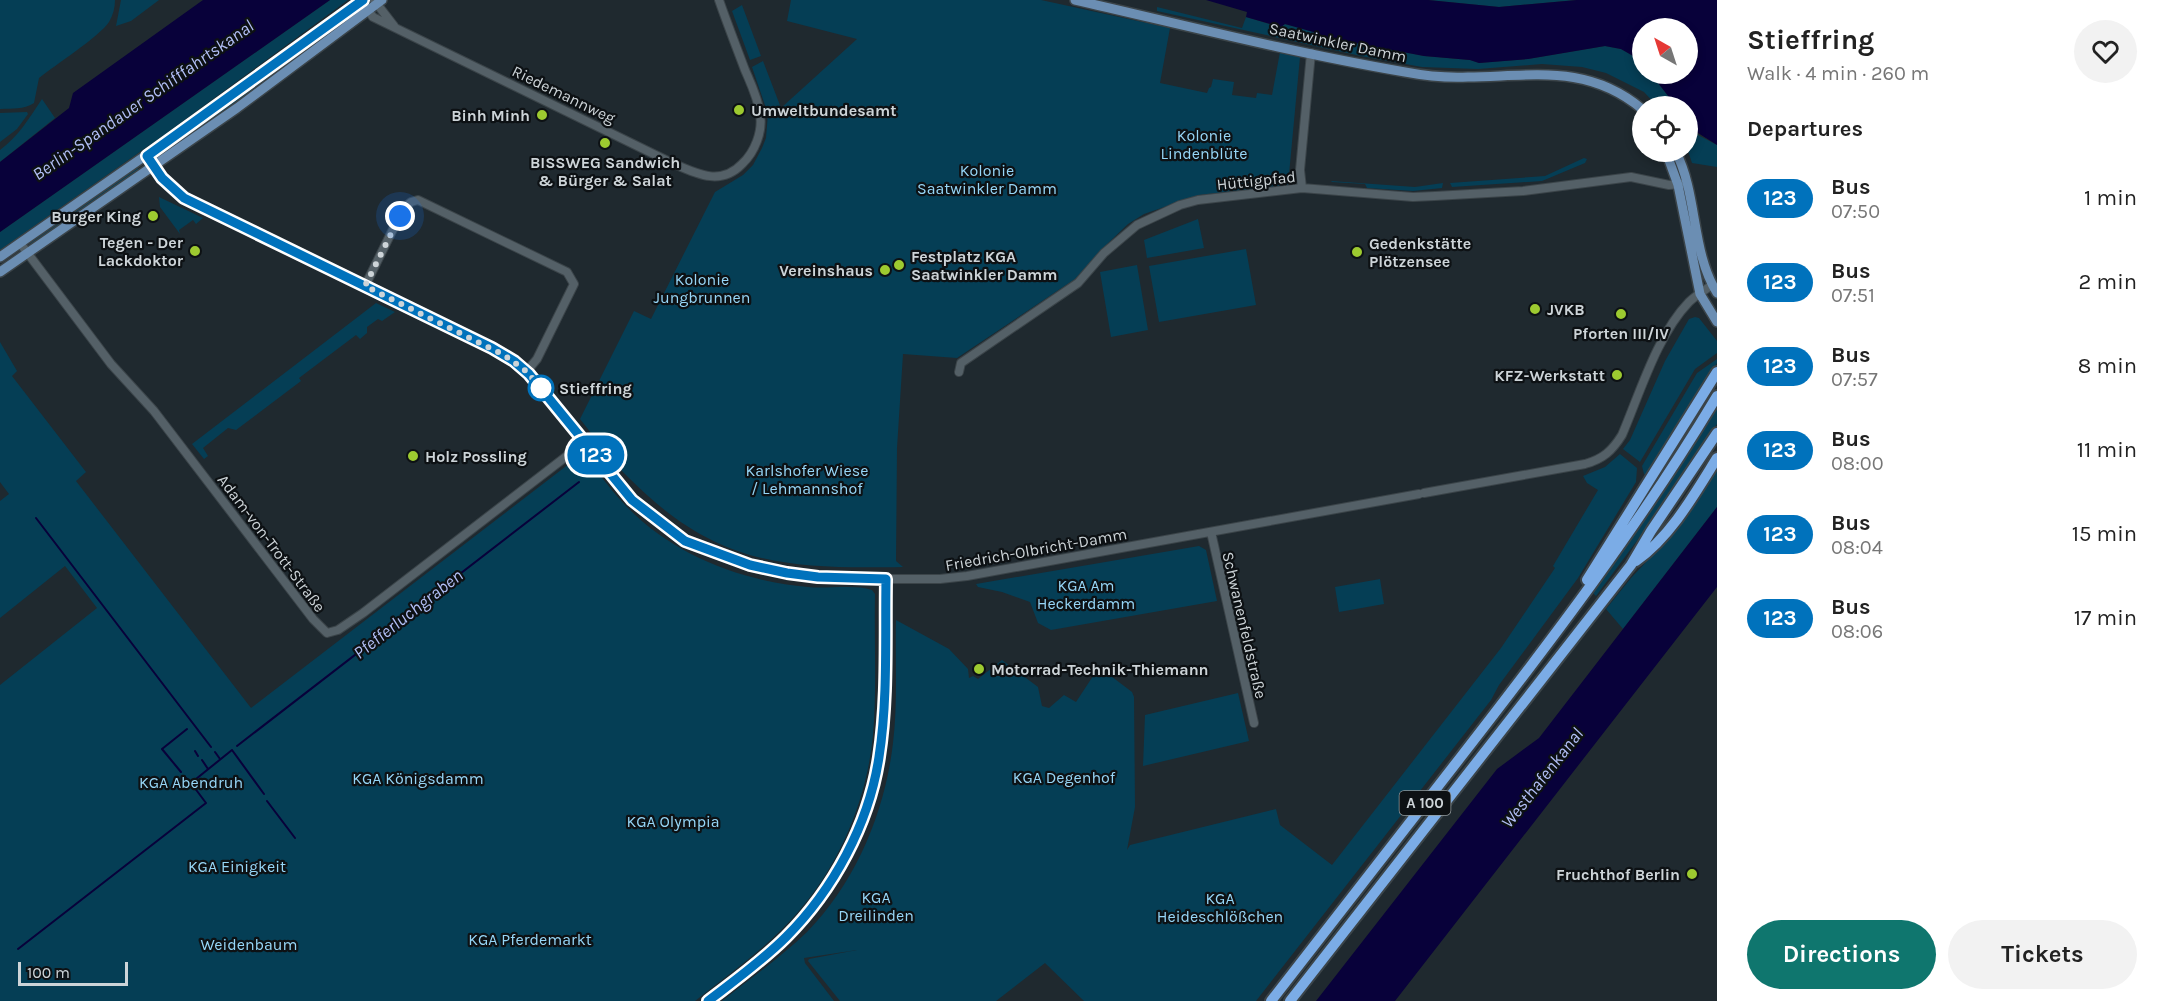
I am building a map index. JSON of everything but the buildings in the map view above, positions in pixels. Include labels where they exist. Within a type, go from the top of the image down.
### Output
[{"type":"highway","points":[[1578,604],[1582,589],[1717,372]]},
{"type":"highway","name":"A 100","points":[[1271,1001],[1578,604],[1648,505],[1717,396]]},
{"type":"highway","name":"A 100","points":[[1290,1001],[1631,565],[1651,531],[1717,433]]},
{"type":"highway","points":[[1631,565],[1650,551],[1662,538],[1717,458]]},
{"type":"main road","name":"Saatwinkler Damm","points":[[1075,0],[1311,53],[1421,75],[1468,77],[1560,75],[1598,83],[1632,101]]},
{"type":"main road","points":[[0,257],[147,156],[362,1]]},
{"type":"main road","points":[[0,272],[245,103],[378,1]]},
{"type":"main road","name":"Saatwinkler Damm","points":[[1598,83],[1632,106]]},
{"type":"main road","points":[[1671,162],[1682,184],[1704,266],[1714,289]]},
{"type":"main road","points":[[1678,162],[1700,294],[1717,322]]},
{"type":"street","name":"Riedemannweg","points":[[362,1],[374,17],[694,173],[712,178],[724,176],[736,170],[748,159],[760,130],[760,115],[756,97],[719,0]]},
{"type":"street","name":"Riedemannweg","points":[[378,1],[394,27]]},
{"type":"street","points":[[1302,188],[1300,170],[1311,53]]},
{"type":"street","name":"Friedrich-Olbricht-Damm","points":[[147,156],[172,189],[184,198],[492,348],[526,371],[632,500],[685,541],[750,565],[818,577],[940,579],[967,576],[1598,460],[1615,446],[1622,435],[1663,341],[1690,301],[1714,289]]},
{"type":"street","name":"Hüttigpfad","points":[[959,372],[961,363],[1078,283],[1118,240],[1148,218],[1180,204],[1302,188],[1413,197],[1523,191],[1631,177],[1682,184]]},
{"type":"street","points":[[365,286],[404,209],[411,202],[418,200],[567,272],[574,284],[537,359],[526,371]]},
{"type":"street","name":"Adam-von-Trott-Straße","points":[[20,243],[111,364],[154,411],[313,619],[327,633],[338,630],[359,616],[585,442]]},
{"type":"street","name":"Schwanenfeldstraße","points":[[1211,532],[1254,723]]},
{"type":"street","points":[[708,1001],[775,947],[798,924],[831,880],[855,835],[869,798],[879,758],[882,731],[886,579]]},
{"type":"green space","points":[[0,0],[115,0],[112,17],[104,28],[39,78],[34,103],[22,108],[0,109]]},
{"type":"green space","points":[[121,0],[159,0],[131,21],[116,26]]},
{"type":"green space","points":[[330,0],[348,0],[164,135],[0,250],[0,232]]},
{"type":"green space","points":[[791,0],[1041,0],[1170,28],[1160,83],[1207,93],[1213,79],[1234,82],[1232,95],[1256,98],[1257,93],[1272,95],[1280,52],[1300,57],[1288,185],[1199,195],[1144,214],[1128,224],[1075,279],[957,358],[903,354],[897,448],[896,561],[903,567],[788,563],[724,546],[693,530],[662,508],[623,472],[580,419],[634,311],[651,319],[715,192],[743,175],[753,165],[762,148],[766,138],[768,114],[752,67],[763,61],[781,108],[857,39],[787,21]]},
{"type":"green space","points":[[1428,0],[1576,0],[1499,7]]},
{"type":"green space","points":[[742,5],[761,56],[750,60],[732,11]]},
{"type":"green space","points":[[357,7],[361,11],[263,85],[160,158],[157,153]]},
{"type":"green space","points":[[1157,7],[1242,28],[1246,17],[1280,27],[1285,24],[1318,33],[1319,36],[1424,56],[1470,60],[1479,63],[1528,59],[1605,46],[1621,49],[1632,55],[1632,84],[1659,84],[1668,96],[1648,96],[1606,73],[1582,67],[1542,64],[1478,69],[1422,67],[1361,56],[1157,11]]},
{"type":"green space","points":[[42,99],[55,118],[0,162],[0,150],[18,133]]},
{"type":"green space","points":[[27,112],[28,114],[17,129],[0,142],[0,113]]},
{"type":"green space","points":[[1698,135],[1717,145],[1717,167],[1692,163],[1698,162]]},
{"type":"green space","points":[[1584,158],[1587,159],[1585,163],[1542,181],[1452,187],[1450,183],[1545,176]]},
{"type":"green space","points":[[137,167],[140,171],[32,245],[30,243]]},
{"type":"green space","points":[[1331,181],[1415,187],[1443,183],[1442,188],[1413,191],[1367,188],[1365,184]]},
{"type":"green space","points":[[159,197],[203,218],[196,224],[193,220],[179,230],[180,234],[160,207]]},
{"type":"green space","points":[[1198,219],[1204,248],[1147,258],[1144,240]]},
{"type":"green space","points":[[1246,249],[1256,305],[1159,322],[1149,266]]},
{"type":"green space","points":[[1137,265],[1148,330],[1111,337],[1100,272]]},
{"type":"green space","points":[[376,303],[395,312],[382,321],[378,319],[367,327],[367,333],[360,339],[356,335],[299,378],[301,381],[236,430],[228,428],[203,448],[208,456],[204,459],[192,444]]},
{"type":"green space","points":[[1699,318],[1717,341],[1717,353],[1695,369],[1640,462],[1623,449],[1630,440],[1665,361],[1689,319]]},
{"type":"green space","points":[[0,342],[17,371],[12,376],[86,472],[76,481],[251,708],[578,457],[590,477],[599,474],[622,502],[645,523],[687,552],[709,563],[733,572],[783,584],[857,587],[872,590],[875,594],[875,682],[870,759],[865,783],[849,830],[827,873],[798,912],[774,937],[695,1001],[0,1001],[0,685],[97,608],[65,566],[0,618],[0,501],[9,494],[0,482]]},
{"type":"green space","points":[[1717,359],[1717,363],[1647,476],[1642,466],[1697,373]]},
{"type":"green space","points":[[1717,405],[1717,424],[1656,515],[1596,596],[1593,593],[1656,502]]},
{"type":"green space","points":[[1620,454],[1637,468],[1636,482],[1578,578],[1499,685],[1491,700],[1256,1001],[1084,1001],[1045,963],[996,1001],[840,1001],[808,961],[857,950],[804,958],[805,963],[834,1001],[722,1001],[807,932],[840,891],[865,845],[883,795],[893,743],[896,697],[896,620],[949,649],[968,669],[969,678],[973,676],[978,679],[1002,660],[1038,687],[1042,706],[1049,708],[1064,695],[1076,702],[1099,667],[1132,692],[1134,697],[1135,807],[1127,850],[1130,845],[1276,809],[1280,825],[1332,865],[1501,648],[1555,568],[1553,566],[1598,490],[1587,483],[1583,476],[1605,467]]},
{"type":"green space","points":[[1717,465],[1717,507],[1623,629],[1606,609],[1665,542]]},
{"type":"green space","name":"KGA Am Heckerdamm","points":[[1199,546],[1206,550],[1217,601],[1051,630],[1038,623],[1030,602],[1002,592],[978,587],[976,584]]},
{"type":"green space","points":[[1380,579],[1384,604],[1339,612],[1335,587]]},
{"type":"green space","points":[[1238,693],[1249,741],[1143,766],[1145,715]]},
{"type":"water","name":"Berlin-Spandauer Schifffahrtskanal","points":[[203,0],[330,0],[0,232],[0,162],[69,108],[73,93]]},
{"type":"water","points":[[1206,0],[1428,0],[1499,7],[1577,0],[1717,0],[1717,145],[1698,133],[1698,96],[1668,96],[1659,84],[1698,84],[1698,18],[1632,18],[1632,55],[1621,49],[1605,46],[1528,59],[1479,63],[1470,60],[1424,56],[1319,36],[1317,33],[1285,24],[1281,27],[1246,17],[1247,12]]},
{"type":"water","name":"Westhafenkanal","points":[[1717,507],[1717,587],[1395,1001],[1316,1001],[1497,769],[1539,738]]},
{"type":"waterway","name":"Pfefferluchgraben","points":[[237,746],[579,482]]},
{"type":"waterway","points":[[36,518],[211,747]]},
{"type":"waterway","name":"Pfefferluchgraben","points":[[181,772],[162,749],[187,729]]},
{"type":"waterway","name":"Pfefferluchgraben","points":[[18,949],[206,803],[191,783],[232,750],[264,794]]},
{"type":"waterway","name":"Pfefferluchgraben","points":[[195,751],[198,756]]},
{"type":"waterway","points":[[215,752],[220,759]]},
{"type":"waterway","name":"Pfefferluchgraben","points":[[202,760],[208,769]]},
{"type":"waterway","name":"Pfefferluchgraben","points":[[185,777],[191,783]]},
{"type":"waterway","name":"Pfefferluchgraben","points":[[267,801],[295,838]]},
{"type":"bus line","name":"123","points":[[363,0],[147,156],[162,178],[184,198],[492,348],[514,361],[529,374],[632,500],[685,541],[750,565],[801,576],[886,579],[882,731],[879,758],[871,792],[855,835],[831,880],[804,917],[775,947],[708,1001]]},
{"type":"place","name":"Umweltbundesamt","points":[[739,110]]},
{"type":"place","name":"Binh Minh","points":[[542,115]]},
{"type":"place","name":"BISSWEG Sandwich & Bürger & Salat","points":[[605,143]]},
{"type":"place","name":"Burger King","points":[[153,216]]},
{"type":"place","name":"Tegen - Der Lackdoktor","points":[[195,251]]},
{"type":"place","name":"Gedenkstätte Plötzensee","points":[[1357,252]]},
{"type":"place","name":"Festplatz KGA Saatwinkler Damm","points":[[899,265]]},
{"type":"place","name":"Vereinshaus","points":[[885,270]]},
{"type":"place","name":"JVKB","points":[[1535,309]]},
{"type":"place","name":"Pforten III/IV","points":[[1621,314]]},
{"type":"place","name":"KFZ-Werkstatt","points":[[1617,375]]},
{"type":"place","name":"Stieffring","points":[[541,388]]},
{"type":"place","name":"Holz Possling","points":[[413,456]]},
{"type":"place","name":"Motorrad-Technik-Thiemann","points":[[979,669]]},
{"type":"place","name":"Fruchthof Berlin","points":[[1692,874]]},
{"type":"route","points":[[400,216],[365,286],[492,348],[514,361],[541,388]]},
{"type":"park label","name":"Kolonie Lindenblüte","points":[[1204,144]]},
{"type":"park label","name":"Kolonie Saatwinkler Damm","points":[[987,179]]},
{"type":"park label","name":"Kolonie Jungbrunnen","points":[[702,288]]},
{"type":"park label","name":"Karlshofer Wiese / Lehmannshof","points":[[807,479]]},
{"type":"park label","name":"KGA Degenhof","points":[[1064,777]]},
{"type":"park label","name":"KGA Königsdamm","points":[[418,778]]},
{"type":"park label","name":"KGA Abendruh","points":[[191,782]]},
{"type":"park label","name":"KGA Olympia","points":[[673,821]]},
{"type":"park label","name":"KGA Einigkeit","points":[[237,866]]},
{"type":"park label","name":"KGA Dreilinden","points":[[876,906]]},
{"type":"park label","name":"KGA Heideschlößchen","points":[[1220,907]]},
{"type":"park label","name":"KGA Pferdemarkt","points":[[530,939]]},
{"type":"park label","name":"Weidenbaum","points":[[249,944]]}]
